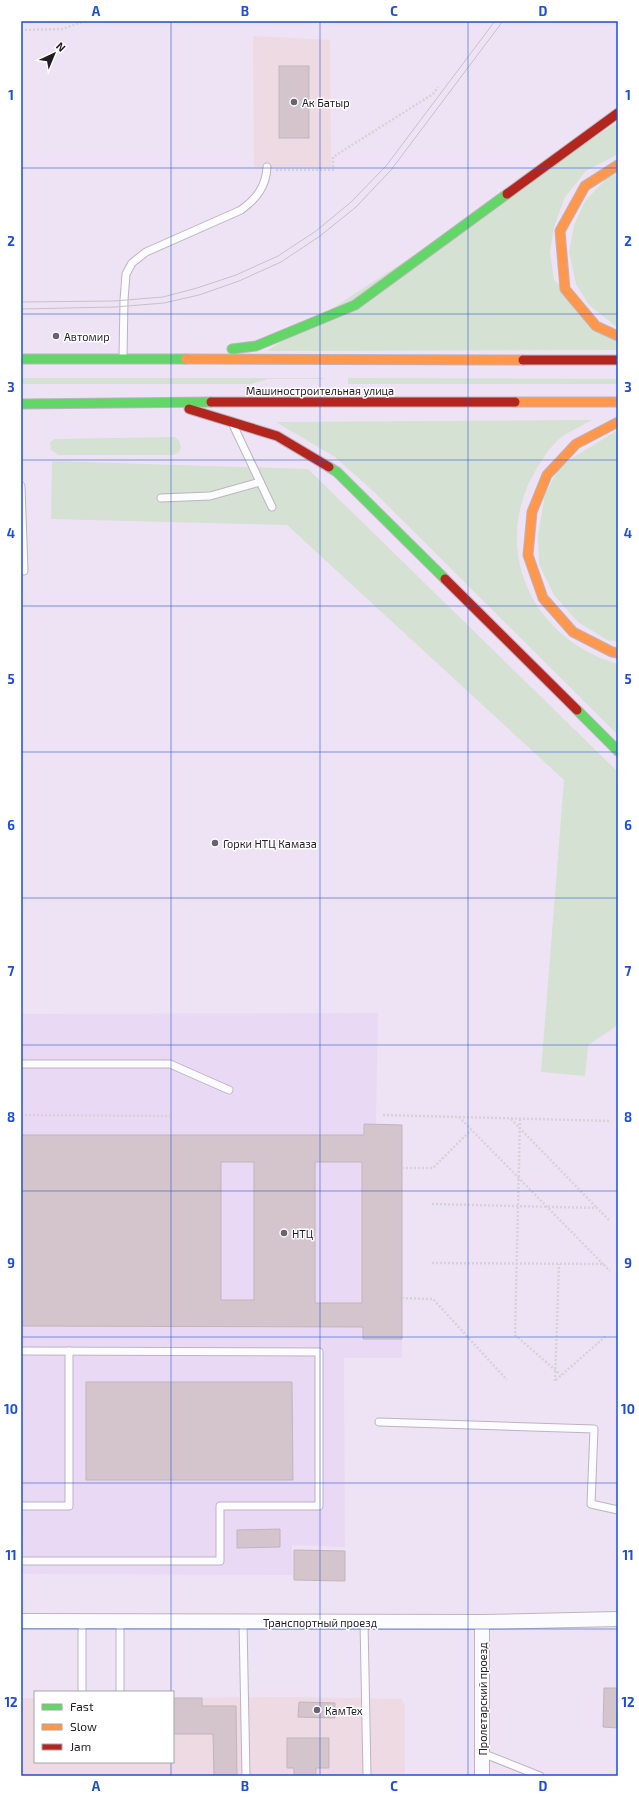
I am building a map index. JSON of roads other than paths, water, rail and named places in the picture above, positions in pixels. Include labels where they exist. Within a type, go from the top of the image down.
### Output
[{"type":"main road","points":[[162,359],[256,346],[355,304],[618,113]]},
{"type":"main road","points":[[618,166],[585,186],[560,231],[565,289],[596,326],[618,336]]},
{"type":"main road","points":[[21,359],[618,360]]},
{"type":"main road","points":[[166,402],[276,436],[337,472],[618,751]]},
{"type":"main road","name":"Машиностроительная улица","points":[[21,404],[166,402],[618,402]]},
{"type":"main road","points":[[618,422],[576,444],[547,475],[532,512],[528,555],[544,598],[573,632],[612,652],[618,653]]},
{"type":"street","name":"Транспортный проезд","points":[[21,1621],[482,1622],[618,1619]]},
{"type":"street","name":"Пролетарский проезд","points":[[482,1622],[482,1776]]},
{"type":"lane","points":[[122,359],[124,293],[126,274],[132,263],[146,252],[241,210],[252,202],[263,186],[267,169]]},
{"type":"lane","points":[[232,422],[272,506]]},
{"type":"lane","points":[[161,498],[210,496],[260,482]]},
{"type":"lane","points":[[21,486],[24,571]]},
{"type":"lane","points":[[21,1064],[170,1064],[229,1090]]},
{"type":"lane","points":[[21,1351],[319,1352],[319,1506],[220,1506],[220,1561],[21,1561]]},
{"type":"lane","points":[[21,1506],[69,1506],[69,1351]]},
{"type":"lane","points":[[379,1422],[594,1429],[591,1504],[618,1510]]},
{"type":"lane","points":[[82,1622],[82,1691]]},
{"type":"lane","points":[[120,1622],[120,1691]]},
{"type":"lane","points":[[243,1622],[246,1776]]},
{"type":"lane","points":[[364,1622],[367,1776]]},
{"type":"lane","points":[[482,1753],[540,1776]]},
{"type":"tram line","points":[[21,302],[114,301],[163,297],[236,275],[278,256],[316,231],[351,202],[386,166],[495,21]]},
{"type":"tram line","points":[[21,309],[115,307],[164,303],[199,295],[239,281],[281,262],[320,236],[356,207],[391,170],[503,21]]},
{"type":"place","name":"Ак Батыр","points":[[294,102]]},
{"type":"place","name":"Автомир","points":[[56,336]]},
{"type":"place","name":"Горки НТЦ Камаза","points":[[215,843]]},
{"type":"place","name":"НТЦ","points":[[284,1233]]},
{"type":"place","name":"КамТех","points":[[317,1710]]}]
